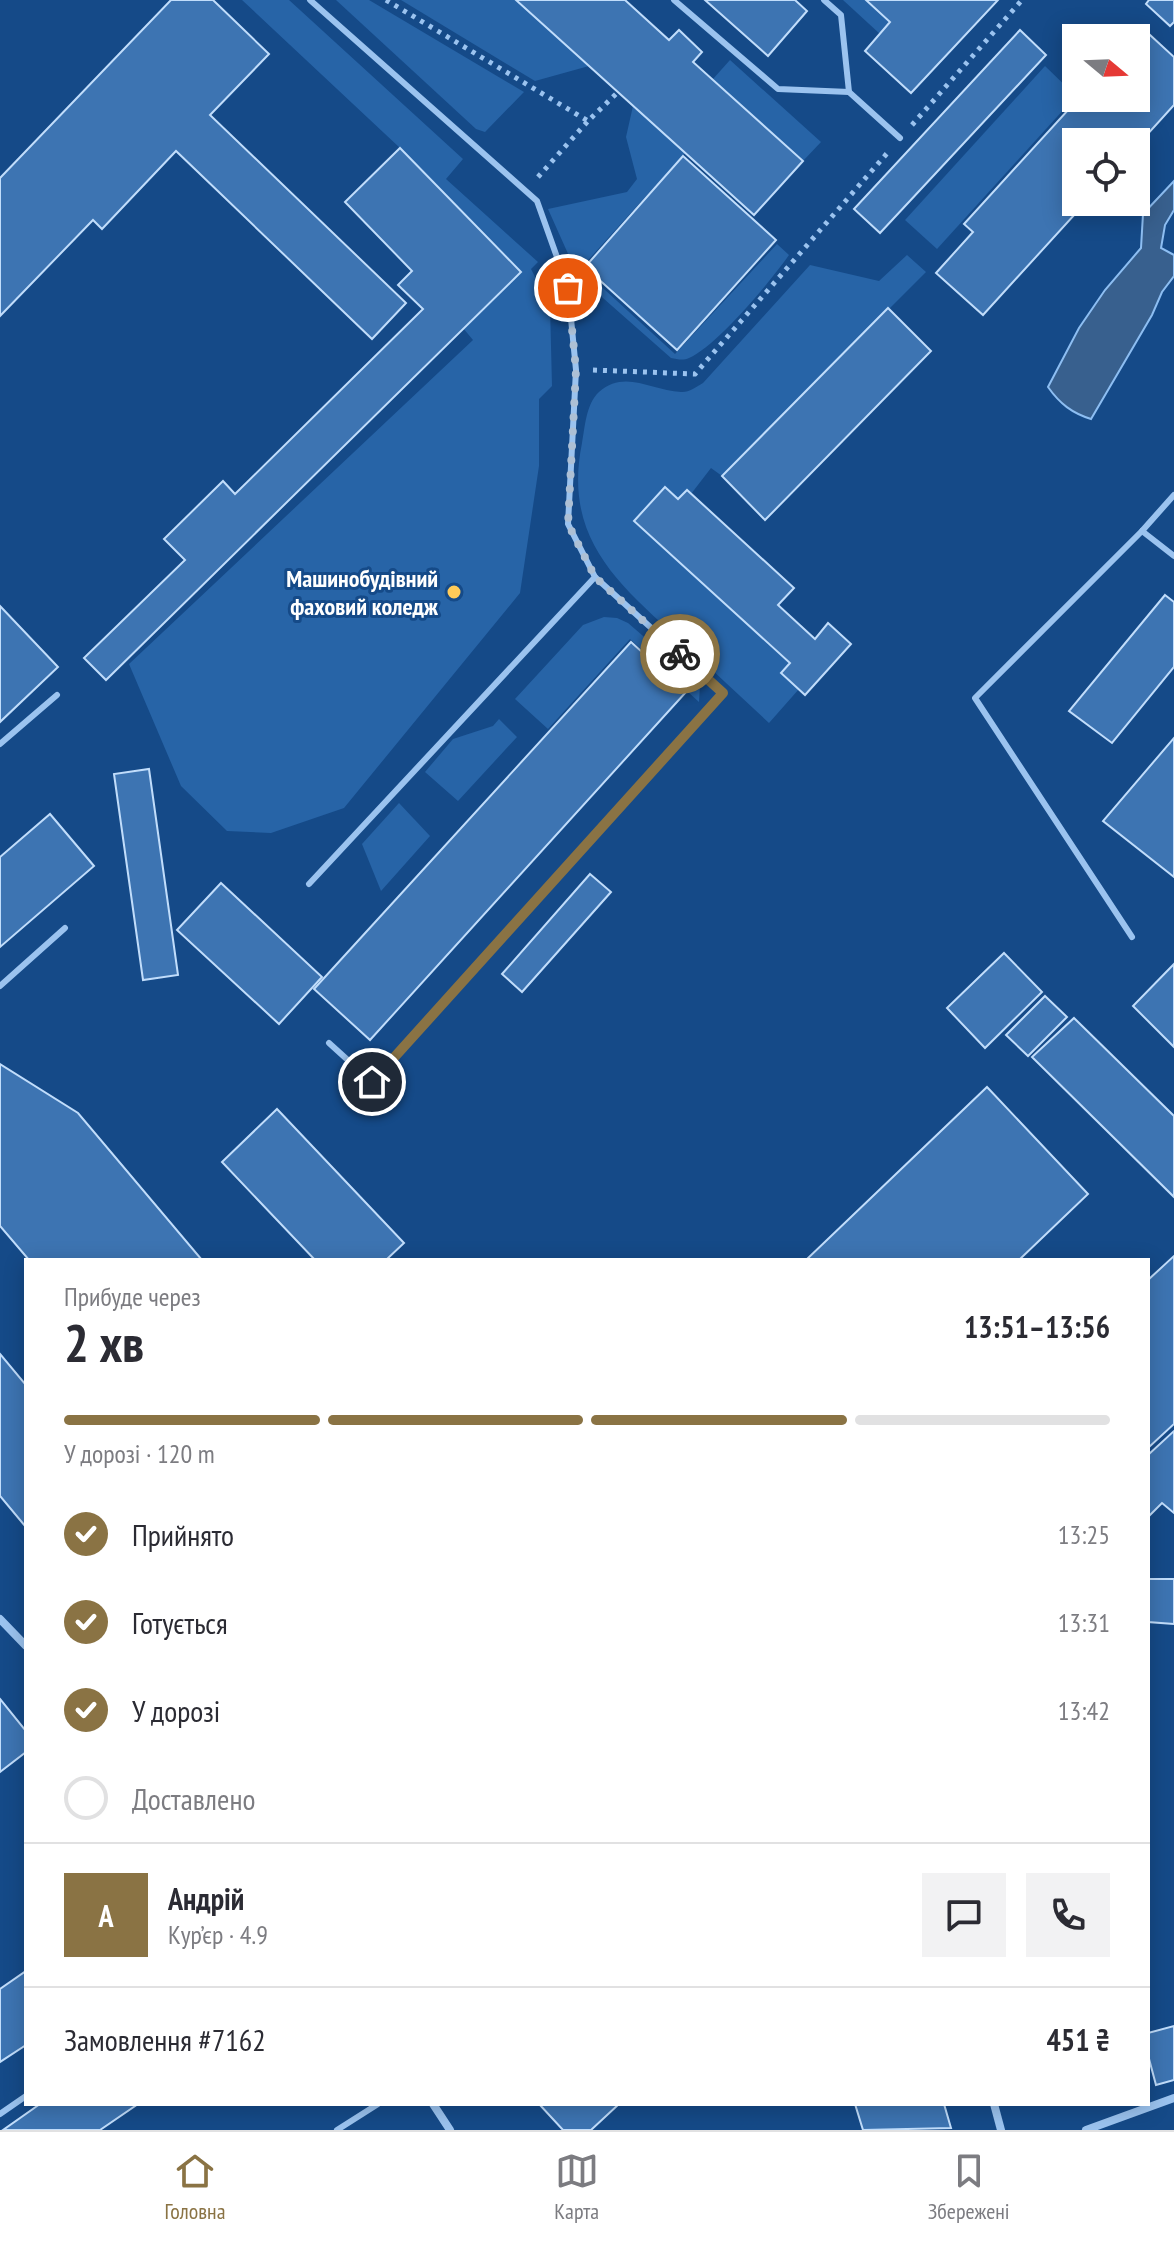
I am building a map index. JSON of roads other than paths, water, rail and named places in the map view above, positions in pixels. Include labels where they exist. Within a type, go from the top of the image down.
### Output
[{"type":"street","points":[[0,1619],[24,1644]]},
{"type":"street","points":[[1086,2130],[1174,2098]]},
{"type":"street","points":[[434,2106],[450,2130]]},
{"type":"street","points":[[995,2106],[1001,2130]]},
{"type":"lane","points":[[310,0],[537,201],[568,288],[576,370],[568,524],[595,577],[723,693],[372,1082],[329,1043]]},
{"type":"lane","points":[[674,0],[778,89],[849,92],[900,138]]},
{"type":"lane","points":[[824,0],[841,15],[849,92]]},
{"type":"lane","points":[[1132,937],[975,698],[1174,495]]},
{"type":"lane","points":[[1142,531],[1174,556]]},
{"type":"lane","points":[[309,884],[595,577]]},
{"type":"lane","points":[[0,744],[57,695]]},
{"type":"lane","points":[[0,986],[65,928]]},
{"type":"lane","points":[[0,2114],[24,2097]]},
{"type":"lane","points":[[337,2130],[375,2106]]},
{"type":"place","name":"Машинобудівний фаховий коледж","points":[[454,592]]}]
